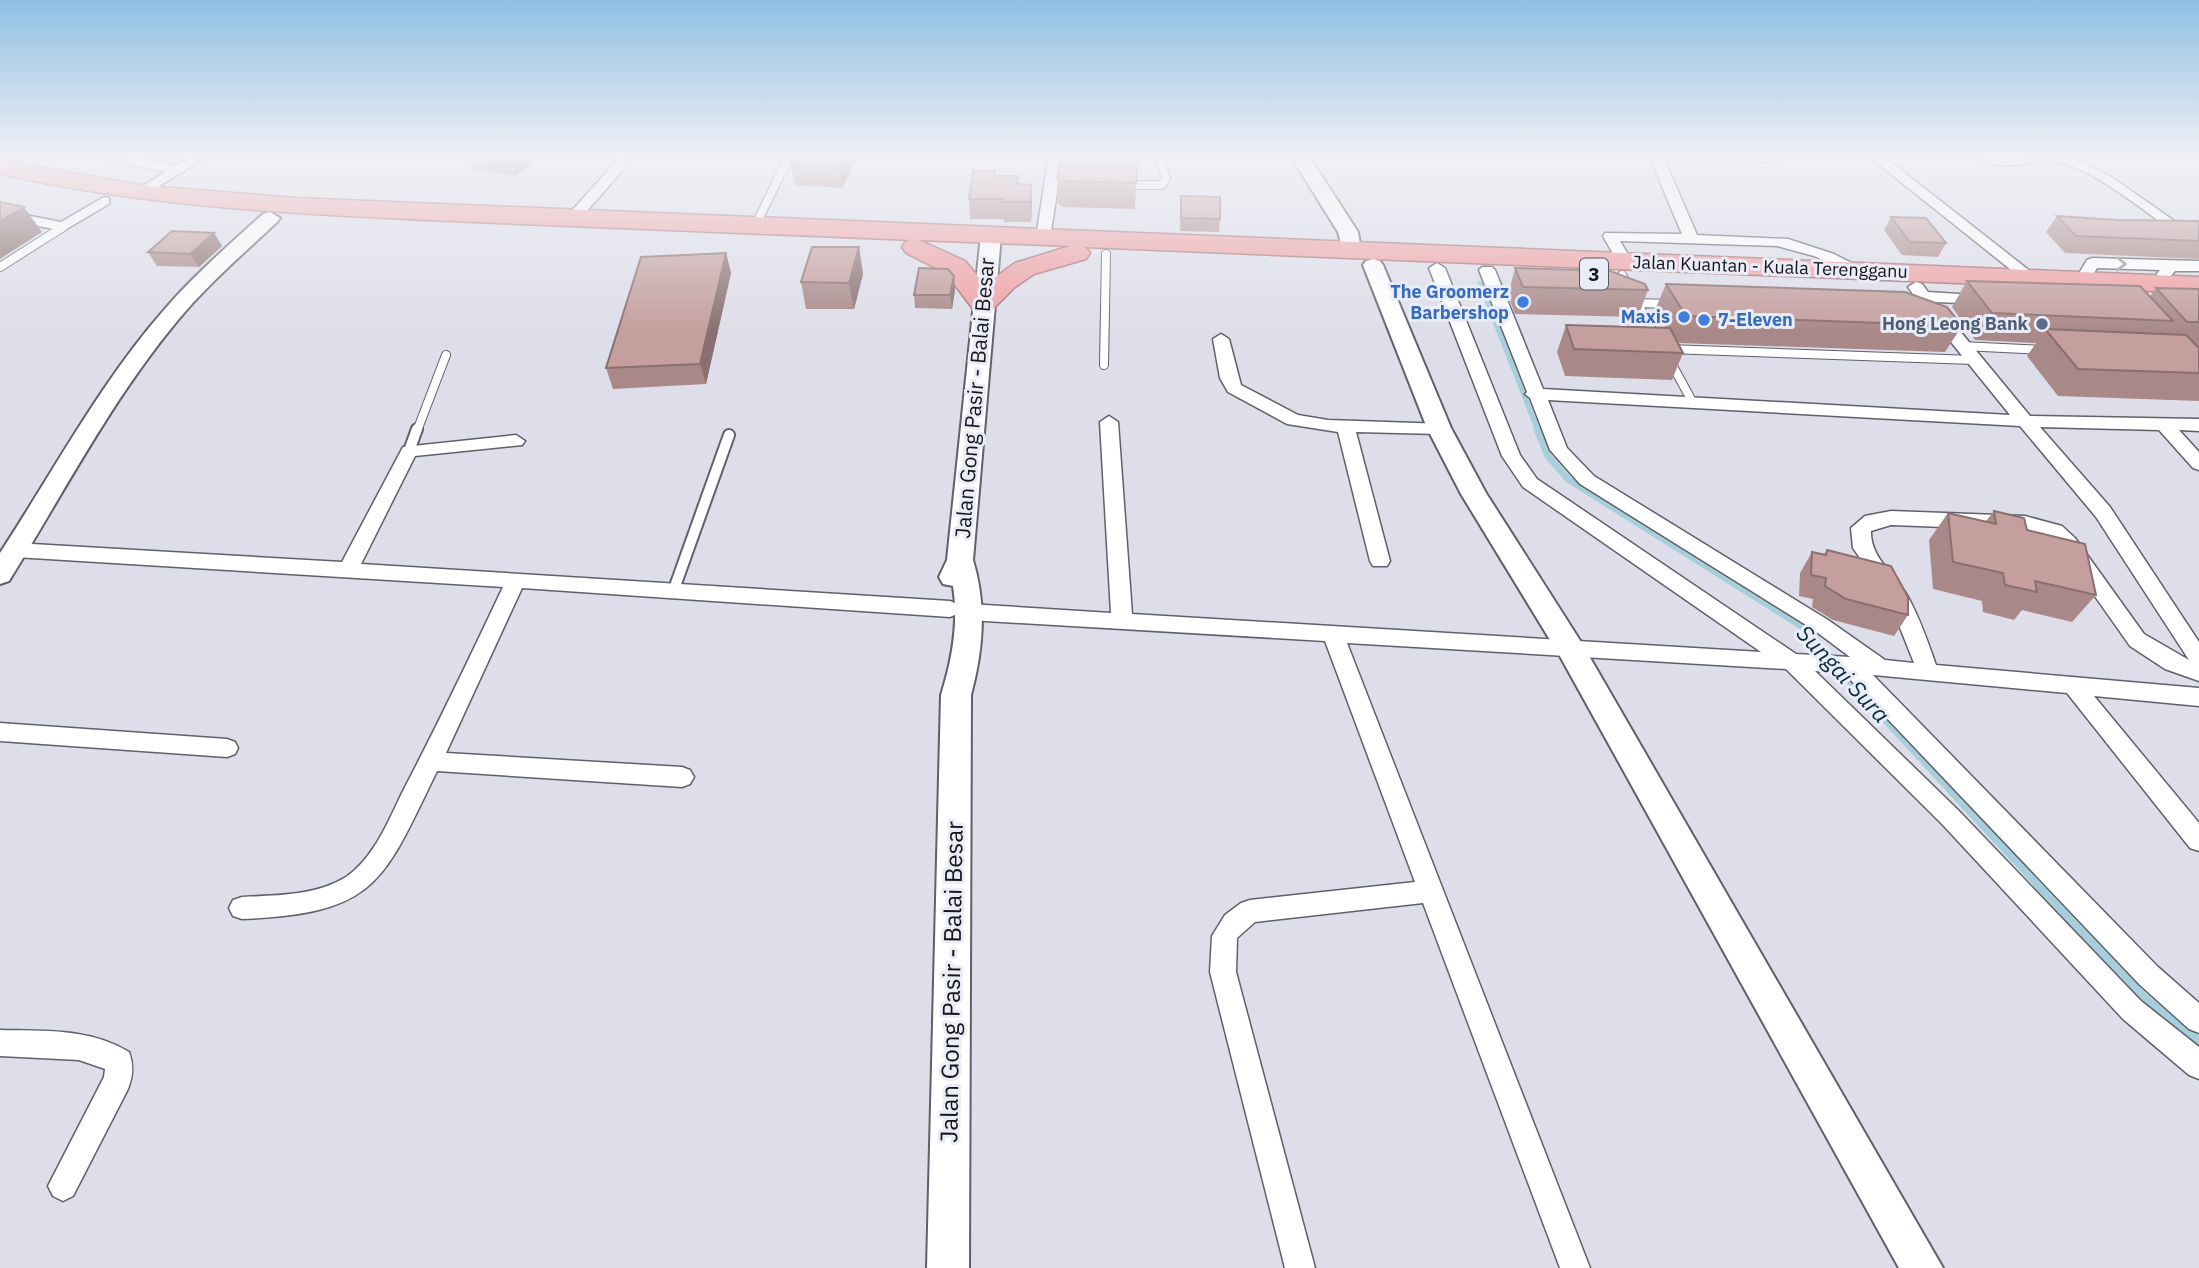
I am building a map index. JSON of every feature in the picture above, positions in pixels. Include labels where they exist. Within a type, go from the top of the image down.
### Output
[{"type":"highway","name":"Jalan Kuantan - Kuala Terengganu","points":[[225,214],[915,247],[1043,237],[1351,250],[1623,268],[1925,303],[2199,298]]},
{"type":"highway","name":"Jalan Kuantan - Kuala Terengganu","points":[[491,214],[755,226],[990,243],[1077,253],[1437,268],[1858,271],[2083,280],[2164,274],[2199,285]]},
{"type":"highway","points":[[915,247],[945,259],[963,271],[984,303],[1018,270],[1046,259],[1077,253]]},
{"type":"street","points":[[1,214],[63,227],[83,214]]},
{"type":"street","points":[[573,218],[576,214]]},
{"type":"street","points":[[1043,237],[1049,214]]},
{"type":"street","points":[[1337,214],[1348,232],[1351,250]]},
{"type":"street","points":[[1681,214],[1691,238]]},
{"type":"street","points":[[1949,214],[2030,278]]},
{"type":"street","points":[[2155,214],[2183,232]]},
{"type":"street","points":[[0,574],[68,464],[158,331],[181,304],[270,218]]},
{"type":"street","points":[[2160,231],[2199,232]]},
{"type":"street","points":[[1623,268],[1610,236],[1798,245],[1832,257],[1858,271]]},
{"type":"street","name":"Jalan Gong Pasir - Balai Besar","points":[[948,1268],[956,695],[945,672],[959,610],[950,581],[960,560],[990,243]]},
{"type":"street","points":[[1373,265],[1439,428],[1474,494],[1571,649],[1922,1268]]},
{"type":"street","points":[[2164,274],[2199,266]]},
{"type":"street","points":[[1437,268],[1511,456],[1520,472],[1546,495],[1801,663],[2132,1010],[2199,1065]]},
{"type":"street","points":[[1487,270],[1534,394],[1559,450],[1587,480],[1821,625],[1880,668]]},
{"type":"street","points":[[1925,303],[2003,299]]},
{"type":"street","points":[[1925,303],[2103,512],[2199,659]]},
{"type":"street","points":[[1221,339],[1229,378],[1234,388],[1293,420],[1346,427],[1439,428]]},
{"type":"street","points":[[1534,394],[2027,421],[2199,425]]},
{"type":"street","points":[[1109,422],[1122,621]]},
{"type":"street","points":[[2164,424],[2199,464]]},
{"type":"street","points":[[1346,427],[1380,561]]},
{"type":"street","points":[[348,568],[409,451],[516,442]]},
{"type":"street","points":[[1928,672],[1898,597],[1866,553],[1859,538],[1861,527],[1872,520],[1919,518],[2025,523],[2055,531],[2068,543],[2137,640],[2173,663],[2199,673]]},
{"type":"street","points":[[15,550],[348,568],[515,582],[1847,665],[2199,696]]},
{"type":"street","points":[[242,908],[309,904],[334,896],[358,883],[379,860],[431,761],[515,582]]},
{"type":"street","points":[[1333,634],[1575,1268]]},
{"type":"street","points":[[1847,665],[2149,976],[2199,1020]]},
{"type":"street","points":[[2072,684],[2199,841]]},
{"type":"street","points":[[0,732],[226,748]]},
{"type":"street","points":[[431,761],[682,777]]},
{"type":"street","points":[[1300,1268],[1223,972],[1221,949],[1224,935],[1234,921],[1250,911],[1432,891]]},
{"type":"street","points":[[0,1043],[91,1048],[110,1054],[119,1062],[118,1079],[63,1186]]},
{"type":"lane","points":[[755,226],[761,214]]},
{"type":"lane","points":[[0,267],[63,227]]},
{"type":"lane","points":[[1104,365],[1106,254]]},
{"type":"lane","points":[[1623,268],[1637,303],[1693,403]]},
{"type":"lane","points":[[1637,303],[1678,305]]},
{"type":"lane","points":[[1663,349],[1967,353],[2058,351]]},
{"type":"lane","points":[[409,451],[446,355]]},
{"type":"lane","points":[[673,592],[729,435]]},
{"type":"building","points":[[0,214],[12,214],[0,221]]},
{"type":"building","points":[[1181,214],[1220,214],[1220,219],[1181,218]]},
{"type":"building","points":[[2057,216],[2199,221],[2199,241],[2076,236]]},
{"type":"building","points":[[1891,217],[1926,218],[1946,243],[1910,242]]},
{"type":"building","points":[[172,231],[214,233],[190,254],[148,252]]},
{"type":"building","points":[[812,247],[859,247],[849,283],[801,282]]},
{"type":"building","points":[[726,253],[700,364],[606,368],[641,257]]},
{"type":"building","points":[[919,268],[948,269],[954,276],[950,295],[914,295]]},
{"type":"building","points":[[1515,268],[1610,271],[1645,284],[1648,290],[1523,287]]},
{"type":"building","points":[[1967,281],[2140,286],[2173,321],[1992,313]]},
{"type":"building","points":[[1666,284],[1905,292],[1947,307],[1962,326],[1686,316]]},
{"type":"building","points":[[2156,288],[2199,289],[2199,322],[2187,322]]},
{"type":"building","points":[[1566,325],[1670,328],[1683,353],[1574,349]]},
{"type":"building","points":[[2045,329],[2186,335],[2199,348],[2199,373],[2078,369]]},
{"type":"building","points":[[1994,511],[2024,518],[2027,530],[2085,544],[2096,595],[2035,581],[2037,592],[2005,585],[2003,573],[1953,562],[1948,513],[1996,524]]},
{"type":"building","points":[[1827,550],[1891,566],[1908,597],[1908,615],[1846,599],[1825,586],[1826,578],[1811,575],[1812,552],[1826,555]]},
{"type":"waterway","name":"Sungai Sura","points":[[1480,283],[1538,431]]},
{"type":"waterway","name":"Sungai Sura","points":[[1537,429],[1548,456],[1568,479],[1808,630],[1854,686],[1953,793]]},
{"type":"waterway","name":"Sungai Sura","points":[[1952,791],[2143,997],[2199,1042]]},
{"type":"place","name":"The Groomerz Barbershop","points":[[1523,302]]},
{"type":"place","name":"Maxis","points":[[1684,317]]},
{"type":"place","name":"7-Eleven","points":[[1704,320]]},
{"type":"place","name":"Hong Leong Bank","points":[[2042,324]]}]
